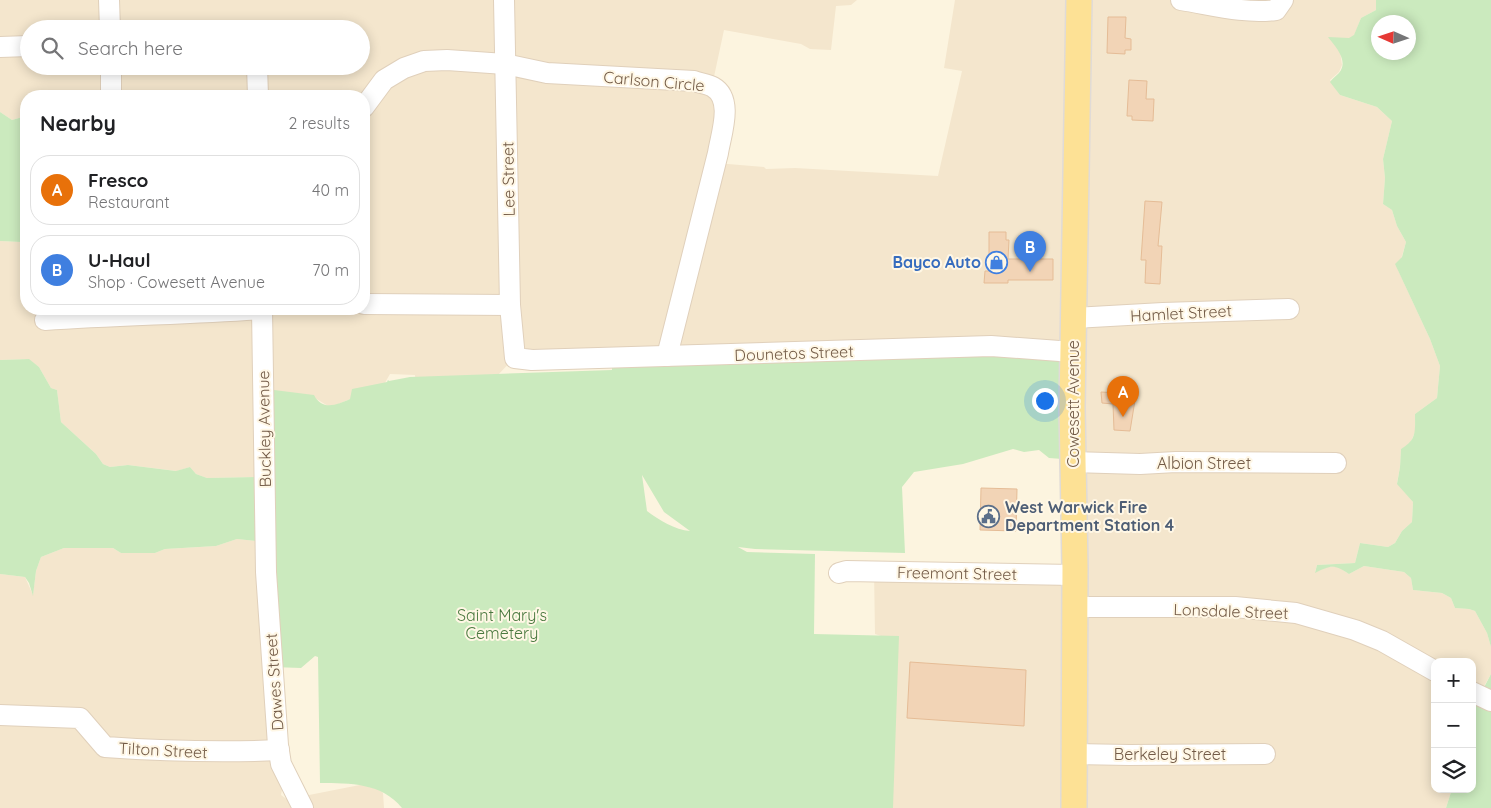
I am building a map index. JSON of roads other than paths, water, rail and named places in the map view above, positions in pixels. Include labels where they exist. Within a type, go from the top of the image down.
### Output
[{"type":"main road","name":"Cowesett Avenue","points":[[1074,808],[1072,462],[1079,0]]},
{"type":"street","points":[[109,0],[110,20]]},
{"type":"street","name":"Lee Street","points":[[504,0],[510,305],[515,358]]},
{"type":"street","points":[[1181,0],[1234,10],[1262,12],[1276,10],[1282,0]]},
{"type":"street","points":[[0,47],[20,46]]},
{"type":"street","name":"Carlson Circle","points":[[370,99],[384,80],[404,68],[424,61],[446,60],[505,64],[547,72],[694,82],[712,86],[723,96],[725,106],[718,153],[668,356]]},
{"type":"street","points":[[111,75],[111,90]]},
{"type":"street","points":[[257,75],[258,90]]},
{"type":"street","points":[[370,304],[510,305]]},
{"type":"street","name":"Hamlet Street","points":[[1074,318],[1289,309]]},
{"type":"street","points":[[45,320],[88,315]]},
{"type":"street","name":"Buckley Avenue","points":[[262,315],[266,550]]},
{"type":"street","name":"Dounetos Street","points":[[515,358],[532,360],[992,346],[1073,352]]},
{"type":"street","name":"Albion Street","points":[[1072,462],[1140,464],[1176,462],[1336,463]]},
{"type":"street","name":"Dawes Street","points":[[266,550],[281,764],[303,808]]},
{"type":"street","name":"Freemont Street","points":[[839,573],[846,571],[1074,575]]},
{"type":"street","name":"Lonsdale Street","points":[[1074,607],[1235,607],[1296,613],[1355,630],[1382,642],[1431,669]]},
{"type":"street","points":[[1476,694],[1491,701]]},
{"type":"street","name":"Tilton Street","points":[[0,715],[80,718],[105,747],[179,752],[279,750]]},
{"type":"street","name":"Berkeley Street","points":[[1074,754],[1265,754]]},
{"type":"place","name":"Bayco Auto","points":[[997,262]]},
{"type":"place","name":"U-Haul","points":[[1030,272]]},
{"type":"place","name":"Fresco","points":[[1123,417]]},
{"type":"place","name":"West Warwick Fire Department Station 4","points":[[989,516]]},
{"type":"park label","name":"Saint Mary's Cemetery","points":[[502,624]]}]
